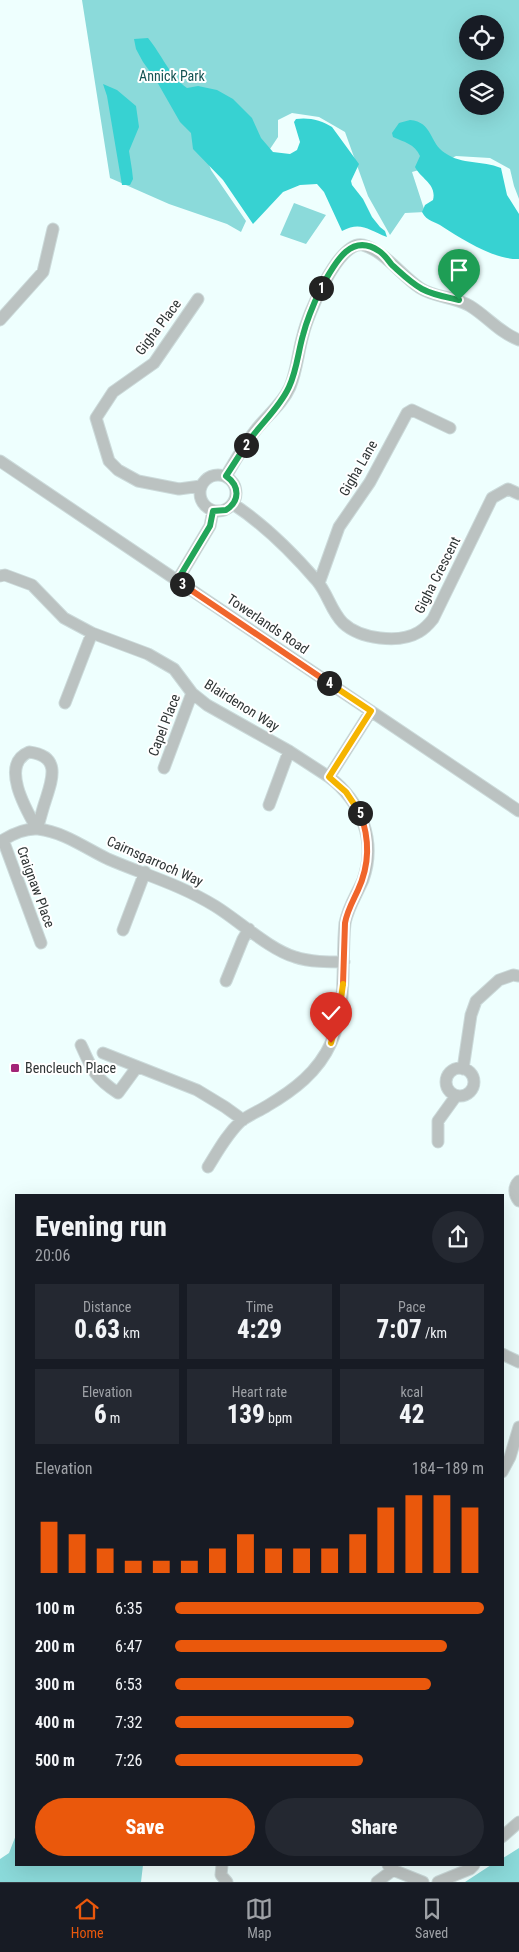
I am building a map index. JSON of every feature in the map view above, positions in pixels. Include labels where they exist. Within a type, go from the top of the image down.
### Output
[{"type":"street","points":[[0,320],[43,272],[52,229]]},
{"type":"street","points":[[226,476],[255,430],[277,408],[290,387],[303,334],[320,290],[335,264],[352,247],[360,244],[378,251],[398,271],[421,288],[439,296],[459,300],[470,306],[495,327],[519,340]]},
{"type":"street","name":"Gigha Place","points":[[198,299],[154,363],[113,392],[96,418],[109,461],[118,470],[138,481],[180,489],[201,486]]},
{"type":"street","name":"Gigha Lane","points":[[319,583],[339,527],[370,482],[406,413],[412,410],[418,412],[450,428]]},
{"type":"street","name":"Towerlands Road","points":[[0,461],[519,811]]},
{"type":"street","points":[[212,476],[226,476],[236,488],[237,495],[233,504],[226,510],[213,511],[202,502],[200,496],[201,486],[204,481],[212,476]]},
{"type":"street","name":"Gigha Crescent","points":[[233,504],[274,534],[319,583],[331,607],[344,623],[365,636],[392,638],[418,633],[433,619],[492,498],[508,489],[519,494]]},
{"type":"street","points":[[177,581],[210,526],[213,511]]},
{"type":"street","name":"Blairdenon Way","points":[[0,576],[5,575],[32,585],[64,618],[92,632],[148,654],[174,669],[192,693],[207,705],[289,751],[329,777],[346,792],[359,811],[366,833],[368,856],[363,879],[347,913],[345,923],[343,988],[339,1014],[331,1043],[313,1071],[300,1084],[243,1120],[232,1130],[208,1167]]},
{"type":"street","points":[[65,703],[92,632]]},
{"type":"street","name":"Capel Place","points":[[164,768],[192,693]]},
{"type":"street","points":[[329,777],[371,711]]},
{"type":"street","points":[[269,805],[289,751]]},
{"type":"street","points":[[29,752],[36,753],[48,760],[53,770],[52,780],[37,829],[18,797],[11,777],[13,763],[22,754],[29,752]]},
{"type":"street","name":"Cairnsgarroch Way","points":[[3,840],[19,832],[37,829],[52,832],[74,840],[108,859],[145,872],[189,891],[294,957],[320,962],[344,962]]},
{"type":"street","name":"Craignaw Place","points":[[3,840],[41,943]]},
{"type":"street","points":[[123,930],[145,872]]},
{"type":"street","points":[[226,981],[243,938],[249,929]]},
{"type":"street","points":[[463,1068],[471,1015],[476,1001],[499,980],[513,975],[519,976]]},
{"type":"street","points":[[81,1045],[94,1072],[102,1082],[118,1093],[137,1066]]},
{"type":"street","points":[[103,1053],[197,1090],[243,1120]]},
{"type":"street","points":[[438,1142],[438,1122],[456,1096],[468,1094],[474,1086],[472,1074],[463,1068],[452,1071],[446,1079],[448,1090],[456,1096]]},
{"type":"street","points":[[519,1181],[514,1188],[519,1201]]},
{"type":"street","points":[[504,1355],[519,1362]]},
{"type":"street","points":[[504,1470],[515,1459],[519,1427]]},
{"type":"street","points":[[504,1835],[519,1822]]},
{"type":"street","points":[[222,1866],[221,1876],[227,1882]]},
{"type":"street","points":[[438,1882],[473,1866]]},
{"type":"street","points":[[377,1882],[390,1868],[423,1882]]},
{"type":"green space","name":"Annick Park","points":[[82,0],[519,0],[519,199],[510,169],[490,158],[456,156],[440,164],[412,172],[425,212],[405,213],[390,235],[368,196],[345,132],[319,117],[292,113],[278,120],[278,137],[270,149],[254,152],[203,148],[211,170],[246,221],[241,232],[227,224],[169,204],[110,178]]},
{"type":"green space","points":[[148,38],[170,71],[187,88],[198,86],[217,90],[233,99],[252,118],[261,138],[273,152],[290,154],[297,150],[300,142],[294,122],[296,119],[315,120],[332,127],[359,164],[351,181],[352,185],[363,199],[372,217],[385,231],[387,237],[360,227],[342,231],[324,192],[317,184],[300,185],[283,192],[253,224],[223,180],[193,149],[191,133],[180,122],[156,80],[143,62],[136,49],[134,39]]},
{"type":"green space","points":[[103,84],[117,90],[136,106],[139,127],[129,151],[133,179],[130,185],[122,185],[107,96]]},
{"type":"green space","points":[[410,120],[423,125],[440,149],[452,157],[501,168],[507,195],[519,214],[519,259],[500,256],[479,248],[429,220],[424,215],[422,212],[425,205],[433,200],[434,194],[431,186],[415,167],[420,156],[412,146],[393,137],[392,133],[399,123]]},
{"type":"green space","points":[[294,203],[326,215],[306,244],[280,235]]},
{"type":"green space","points":[[15,1838],[15,1866],[143,1866],[141,1882],[0,1882],[0,1859],[9,1853]]},
{"type":"green space","points":[[519,1848],[519,1882],[465,1882],[489,1866],[504,1866],[504,1857]]},
{"type":"place","name":"Bencleuch Place","points":[[15,1068]]},
{"type":"route","points":[[331,1043],[339,1014],[343,988],[345,923],[347,913],[363,879],[368,856],[368,845],[364,822],[354,801],[329,777],[371,711],[177,581],[210,526],[213,511],[220,512],[226,510],[235,501],[237,495],[235,485],[226,476],[255,430],[277,408],[290,387],[303,334],[320,290],[335,264],[352,247],[360,244],[378,251],[398,271],[421,288],[439,296],[459,300]]}]
